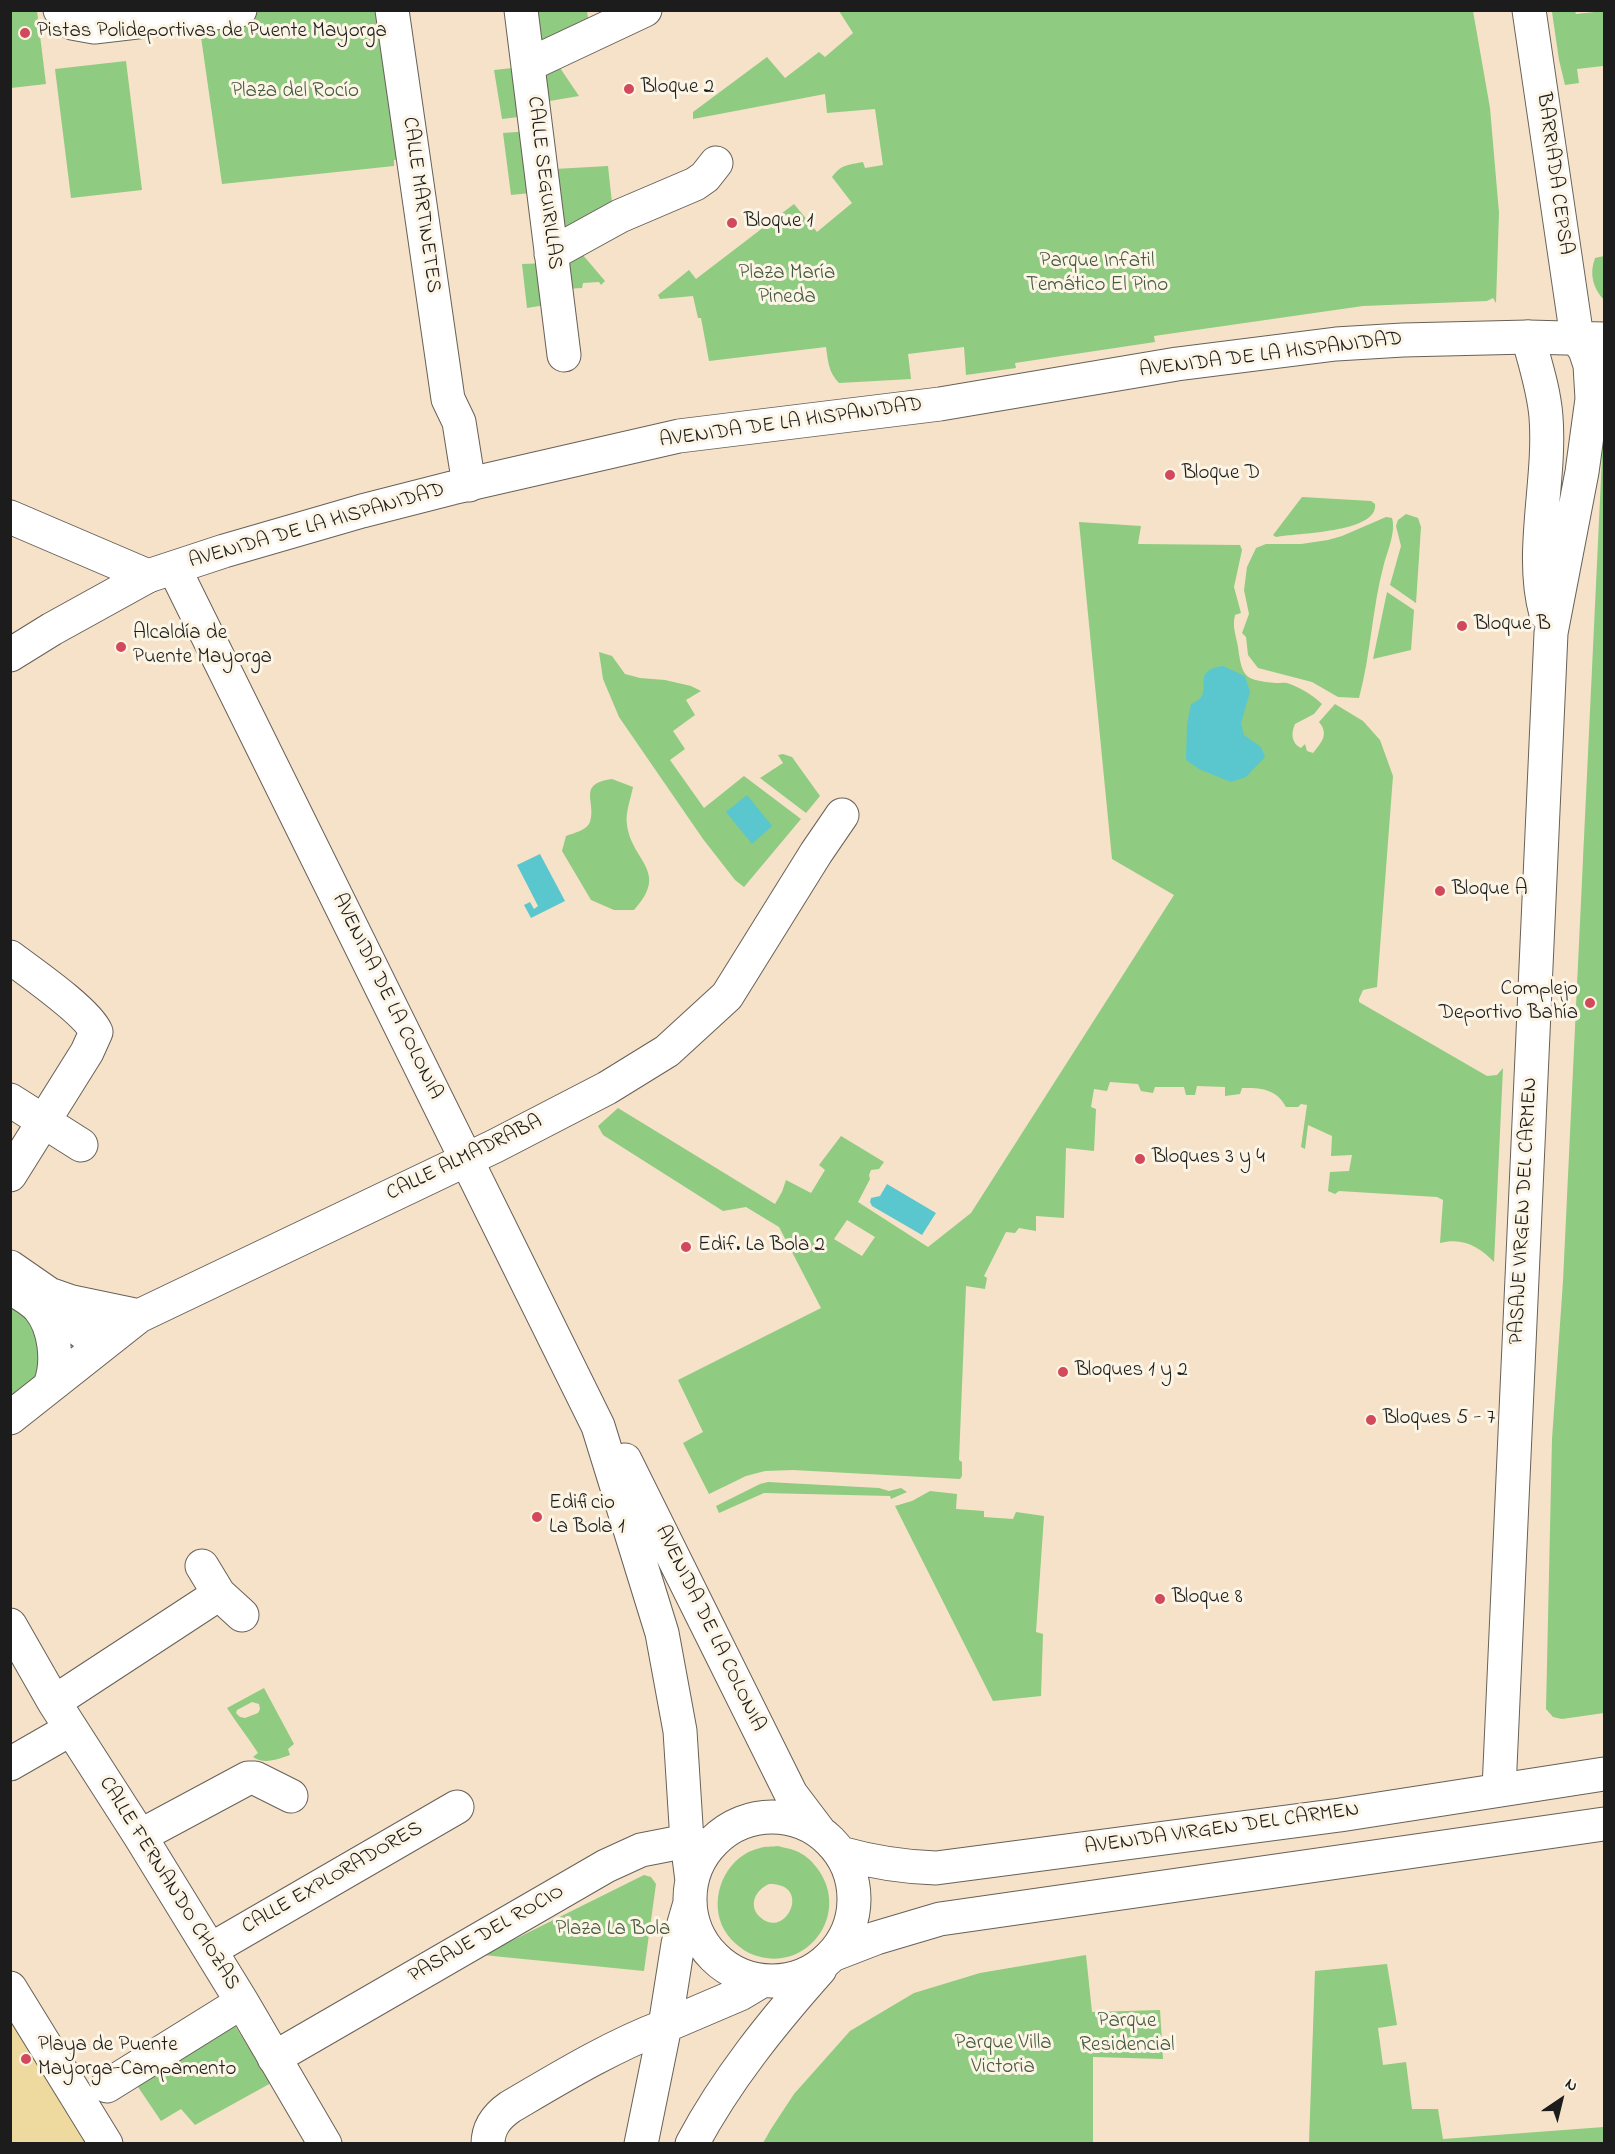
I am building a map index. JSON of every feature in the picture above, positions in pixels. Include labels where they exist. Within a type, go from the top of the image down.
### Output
[{"type":"street","points":[[60,10],[72,23],[94,27],[240,10]]},
{"type":"street","name":"CALLE MARTINETES","points":[[392,10],[448,399],[440,425],[440,442],[460,486]]},
{"type":"street","name":"CALLE SEGUIRILLAS","points":[[521,10],[564,355]]},
{"type":"street","points":[[528,65],[645,10]]},
{"type":"street","name":"BARRIADA CEPSA","points":[[1529,10],[1591,338]]},
{"type":"street","points":[[552,254],[620,216],[695,184],[705,177],[716,163]]},
{"type":"street","name":"AVENIDA DE LA HISPANIDAD","points":[[10,655],[52,629],[161,572],[235,547],[460,486],[679,436],[940,404],[1177,364],[1336,344],[1528,337],[1591,338]]},
{"type":"street","name":"PASAJE VIRGEN DEL CARMEN","points":[[1528,337],[1541,383],[1546,418],[1539,583],[1551,633]]},
{"type":"street","name":"PASAJE VIRGEN DEL CARMEN","points":[[1499,1789],[1551,633],[1582,472],[1592,399],[1590,365],[1585,350],[1591,338]]},
{"type":"street","points":[[10,517],[161,572]]},
{"type":"street","name":"AVENIDA DE LA COLONIA","points":[[161,572],[466,1159],[597,1426],[662,1633],[698,1844],[691,1891]]},
{"type":"street","name":"CALLE ALMADRABA","points":[[10,1418],[138,1316],[466,1159],[607,1088],[667,1051],[727,996],[842,815]]},
{"type":"street","points":[[10,957],[75,1009],[93,1025],[96,1032],[87,1052],[10,1175]]},
{"type":"street","points":[[10,1100],[81,1145]]},
{"type":"street","points":[[10,1267],[49,1294],[72,1302],[138,1316]]},
{"type":"street","points":[[20,1293],[46,1304],[93,1340],[108,1339]]},
{"type":"street","points":[[20,1293],[40,1310],[47,1323],[56,1360],[55,1372],[50,1385]]},
{"type":"street","name":"AVENIDA DE LA COLONIA","points":[[597,1426],[619,1449],[791,1794],[830,1843]]},
{"type":"street","points":[[54,1702],[230,1605],[202,1566]]},
{"type":"street","name":"CALLE FERNANDO CHOZAS","points":[[10,1625],[54,1702],[242,2002],[324,2144]]},
{"type":"street","points":[[10,1764],[71,1729]]},
{"type":"street","name":"AVENIDA VIRGEN DEL CARMEN","points":[[830,1843],[866,1861],[936,1868],[1340,1815],[1605,1774]]},
{"type":"street","points":[[140,1836],[248,1778],[255,1778],[291,1796]]},
{"type":"street","name":"CALLE EXPLORADORES","points":[[210,1950],[457,1807]]},
{"type":"street","points":[[692,2144],[710,2108],[787,2006],[828,1959],[850,1927],[855,1902],[852,1876],[830,1843],[795,1820],[767,1817],[739,1824],[716,1839],[698,1844]]},
{"type":"street","points":[[691,1891],[693,1921],[702,1943],[718,1960],[737,1973],[760,1982],[782,1981],[804,1975],[828,1959],[876,1938],[940,1919],[1605,1824]]},
{"type":"street","name":"PASAJE DEL ROCIO","points":[[274,2058],[606,1866],[642,1850],[698,1844]]},
{"type":"street","points":[[641,2144],[665,2026],[678,1944],[691,1891]]},
{"type":"street","points":[[488,2144],[489,2131],[501,2113],[593,2057],[740,1994],[760,1982]]},
{"type":"street","points":[[10,1988],[106,2144]]},
{"type":"street","points":[[107,2086],[242,2002]]},
{"type":"green space","name":"Pistas Polideportivas de Puente Mayorga","points":[[10,11],[37,11],[46,84],[11,88]]},
{"type":"green space","name":"Plaza del Rocío","points":[[240,11],[392,11],[414,158],[394,160],[394,166],[222,184],[201,37],[206,36],[203,16]]},
{"type":"green space","points":[[529,11],[587,11],[589,24],[532,50]]},
{"type":"green space","points":[[839,11],[1473,11],[1490,108],[1499,213],[1496,303],[1493,298],[1487,301],[1363,306],[1154,336],[1155,342],[1015,363],[1016,368],[966,375],[964,347],[908,354],[911,379],[839,383],[831,370],[826,347],[709,361],[701,318],[698,318],[693,296],[660,299],[658,295],[689,270],[696,279],[794,204],[817,232],[852,203],[832,177],[846,166],[863,162],[865,168],[883,165],[875,109],[827,113],[825,94],[693,119],[693,112],[767,57],[785,78],[819,52],[825,57],[853,33]]},
{"type":"green space","points":[[1575,11],[1576,14],[1604,11],[1604,70],[1603,66],[1577,69],[1579,83],[1565,85],[1552,12]]},
{"type":"green space","points":[[126,61],[142,190],[71,198],[55,69]]},
{"type":"green space","points":[[556,62],[579,96],[538,103],[535,72]]},
{"type":"green space","points":[[521,67],[527,116],[502,119],[494,70]]},
{"type":"green space","points":[[530,131],[540,192],[511,195],[503,133]]},
{"type":"green space","points":[[608,166],[613,212],[558,238],[555,169]]},
{"type":"green space","points":[[582,254],[605,281],[601,285],[599,282],[583,283],[582,288],[566,289],[563,259]]},
{"type":"green space","points":[[1604,256],[1604,300],[1597,291],[1592,275],[1595,258]]},
{"type":"green space","points":[[548,263],[552,304],[527,308],[522,264]]},
{"type":"green space","name":"Complejo Deportivo Bahía","points":[[1604,415],[1604,1713],[1562,1719],[1553,1717],[1546,1709],[1552,1439],[1563,1281]]},
{"type":"green space","points":[[1302,497],[1371,501],[1375,504],[1373,514],[1364,521],[1350,526],[1276,537],[1273,535]]},
{"type":"green space","points":[[1406,514],[1418,518],[1421,527],[1416,603],[1390,585],[1401,546],[1396,526],[1398,520]]},
{"type":"green space","points":[[1386,517],[1392,518],[1392,535],[1380,581],[1359,698],[1338,697],[1312,682],[1258,668],[1248,655],[1246,637],[1242,633],[1249,614],[1244,590],[1247,567],[1256,548],[1266,544],[1301,544],[1328,540]]},
{"type":"green space","points":[[1079,522],[1141,526],[1138,544],[1240,545],[1242,550],[1234,587],[1241,613],[1235,615],[1234,623],[1244,672],[1258,681],[1287,683],[1303,690],[1322,704],[1314,714],[1295,724],[1293,738],[1298,746],[1301,748],[1305,744],[1307,751],[1313,753],[1324,734],[1319,722],[1335,704],[1363,721],[1380,740],[1393,776],[1377,987],[1363,990],[1359,1002],[1487,1076],[1497,1075],[1503,1068],[1494,1262],[1470,1244],[1456,1241],[1440,1243],[1443,1200],[1437,1197],[1339,1191],[1335,1194],[1328,1191],[1330,1172],[1349,1171],[1352,1155],[1331,1156],[1332,1136],[1308,1125],[1305,1149],[1301,1147],[1307,1105],[1286,1107],[1277,1096],[1261,1089],[1242,1088],[1240,1094],[1225,1096],[1225,1087],[1197,1086],[1195,1095],[1186,1095],[1184,1087],[1155,1087],[1153,1093],[1141,1091],[1138,1084],[1110,1082],[1107,1091],[1094,1089],[1091,1107],[1096,1109],[1094,1151],[1066,1148],[1064,1218],[1036,1216],[1036,1231],[1019,1228],[1015,1233],[1006,1232],[984,1276],[987,1278],[985,1289],[966,1286],[959,1460],[962,1462],[962,1476],[960,1479],[793,1470],[765,1471],[746,1476],[709,1494],[683,1443],[703,1432],[678,1380],[821,1308],[779,1227],[746,1207],[723,1211],[603,1135],[598,1126],[618,1108],[775,1204],[786,1180],[811,1193],[825,1170],[819,1165],[841,1136],[884,1162],[879,1169],[871,1170],[870,1179],[858,1202],[928,1247],[971,1213],[1174,895],[1112,859]],"holes":[[[847,1220],[875,1237],[862,1256],[834,1239]]]},
{"type":"green space","points":[[1387,592],[1414,610],[1411,650],[1373,659]]},
{"type":"green space","points":[[599,652],[612,656],[625,674],[665,680],[691,686],[701,691],[686,700],[695,715],[673,731],[685,749],[670,760],[704,808],[744,776],[801,819],[744,887],[735,880],[703,839],[619,717],[603,679]]},
{"type":"green space","points":[[778,755],[792,757],[820,796],[806,813],[760,778],[783,763]]},
{"type":"green space","points":[[612,779],[633,787],[627,811],[627,825],[630,838],[649,876],[649,885],[644,897],[634,910],[614,910],[591,900],[562,851],[566,836],[583,829],[590,822],[590,795],[594,785]]},
{"type":"green space","points":[[11,1300],[39,1327],[38,1376],[11,1402]]},
{"type":"green space","points":[[768,1482],[879,1488],[889,1491],[901,1488],[907,1492],[891,1499],[890,1496],[764,1493],[719,1513],[716,1506]]},
{"type":"green space","points":[[930,1491],[957,1494],[956,1509],[984,1511],[984,1517],[1013,1519],[1016,1512],[1044,1516],[1036,1632],[1043,1634],[1041,1696],[993,1701],[895,1506],[912,1501]]},
{"type":"green space","points":[[264,1688],[294,1744],[288,1749],[290,1755],[266,1761],[253,1757],[258,1753],[227,1708]],"holes":[[[252,1702],[259,1704],[258,1713],[245,1718],[236,1713],[237,1710]]]},
{"type":"green space","points":[[778,1846],[799,1852],[813,1863],[827,1886],[829,1905],[826,1922],[817,1937],[804,1949],[788,1957],[769,1958],[749,1953],[731,1939],[720,1920],[718,1897],[725,1875],[739,1858],[760,1848]],"holes":[[[769,1884],[782,1886],[790,1892],[792,1900],[791,1909],[786,1917],[779,1922],[770,1922],[760,1917],[754,1908],[757,1894]]]},
{"type":"green space","name":"Plaza La Bola","points":[[644,1875],[651,1877],[656,1884],[644,1971],[483,1955]]},
{"type":"green space","name":"Parque Villa Victoria","points":[[1086,1955],[1092,2012],[1160,2010],[1163,2059],[1093,2057],[1093,2143],[763,2143],[794,2094],[850,2031],[914,1993],[980,1973]]},
{"type":"green space","points":[[1387,1964],[1397,2025],[1378,2028],[1383,2065],[1406,2062],[1412,2109],[1438,2109],[1443,2139],[1604,2127],[1604,2143],[1309,2143],[1315,1971]]},
{"type":"green space","points":[[232,2021],[271,2083],[195,2125],[181,2109],[161,2121],[136,2084]]},
{"type":"sand","name":"Playa de Puente Mayorga-Campamento","points":[[10,2010],[92,2143],[11,2143]]},
{"type":"water","points":[[1223,666],[1245,676],[1250,692],[1241,723],[1244,735],[1261,747],[1265,757],[1246,777],[1231,782],[1199,769],[1186,760],[1187,724],[1191,704],[1203,695],[1206,673]]},
{"type":"water","points":[[747,795],[772,826],[752,844],[726,812]]},
{"type":"water","points":[[540,854],[565,901],[531,918],[524,905],[530,902],[534,909],[538,906],[517,865]]},
{"type":"water","points":[[887,1184],[936,1213],[922,1235],[872,1206],[871,1198],[880,1196]]},
{"type":"place","name":"Pistas Polideportivas de Puente Mayorga","points":[[25,33]]},
{"type":"place","name":"Bloque 2","points":[[629,89]]},
{"type":"place","name":"Bloque 1","points":[[732,223]]},
{"type":"place","name":"Bloque D","points":[[1170,475]]},
{"type":"place","name":"Bloque B","points":[[1462,626]]},
{"type":"place","name":"Alcaldía de Puente Mayorga","points":[[121,647]]},
{"type":"place","name":"Bloque A","points":[[1440,891]]},
{"type":"place","name":"Complejo Deportivo Bahía","points":[[1590,1003]]},
{"type":"place","name":"Bloques 3 y 4","points":[[1140,1159]]},
{"type":"place","name":"Edif. La Bola 2","points":[[686,1247]]},
{"type":"place","name":"Bloques 1 y 2","points":[[1063,1372]]},
{"type":"place","name":"Bloques 5 - 7","points":[[1371,1420]]},
{"type":"place","name":"Edificio La Bola 1","points":[[537,1517]]},
{"type":"place","name":"Bloque 8","points":[[1160,1599]]},
{"type":"place","name":"Playa de Puente Mayorga-Campamento","points":[[26,2059]]},
{"type":"park label","name":"Parque Infatil Temático El Pino","points":[[1097,275]]},
{"type":"park label","name":"Plaza María Pineda","points":[[787,287]]},
{"type":"park label","name":"Parque Residencial","points":[[1127,2035]]}]
